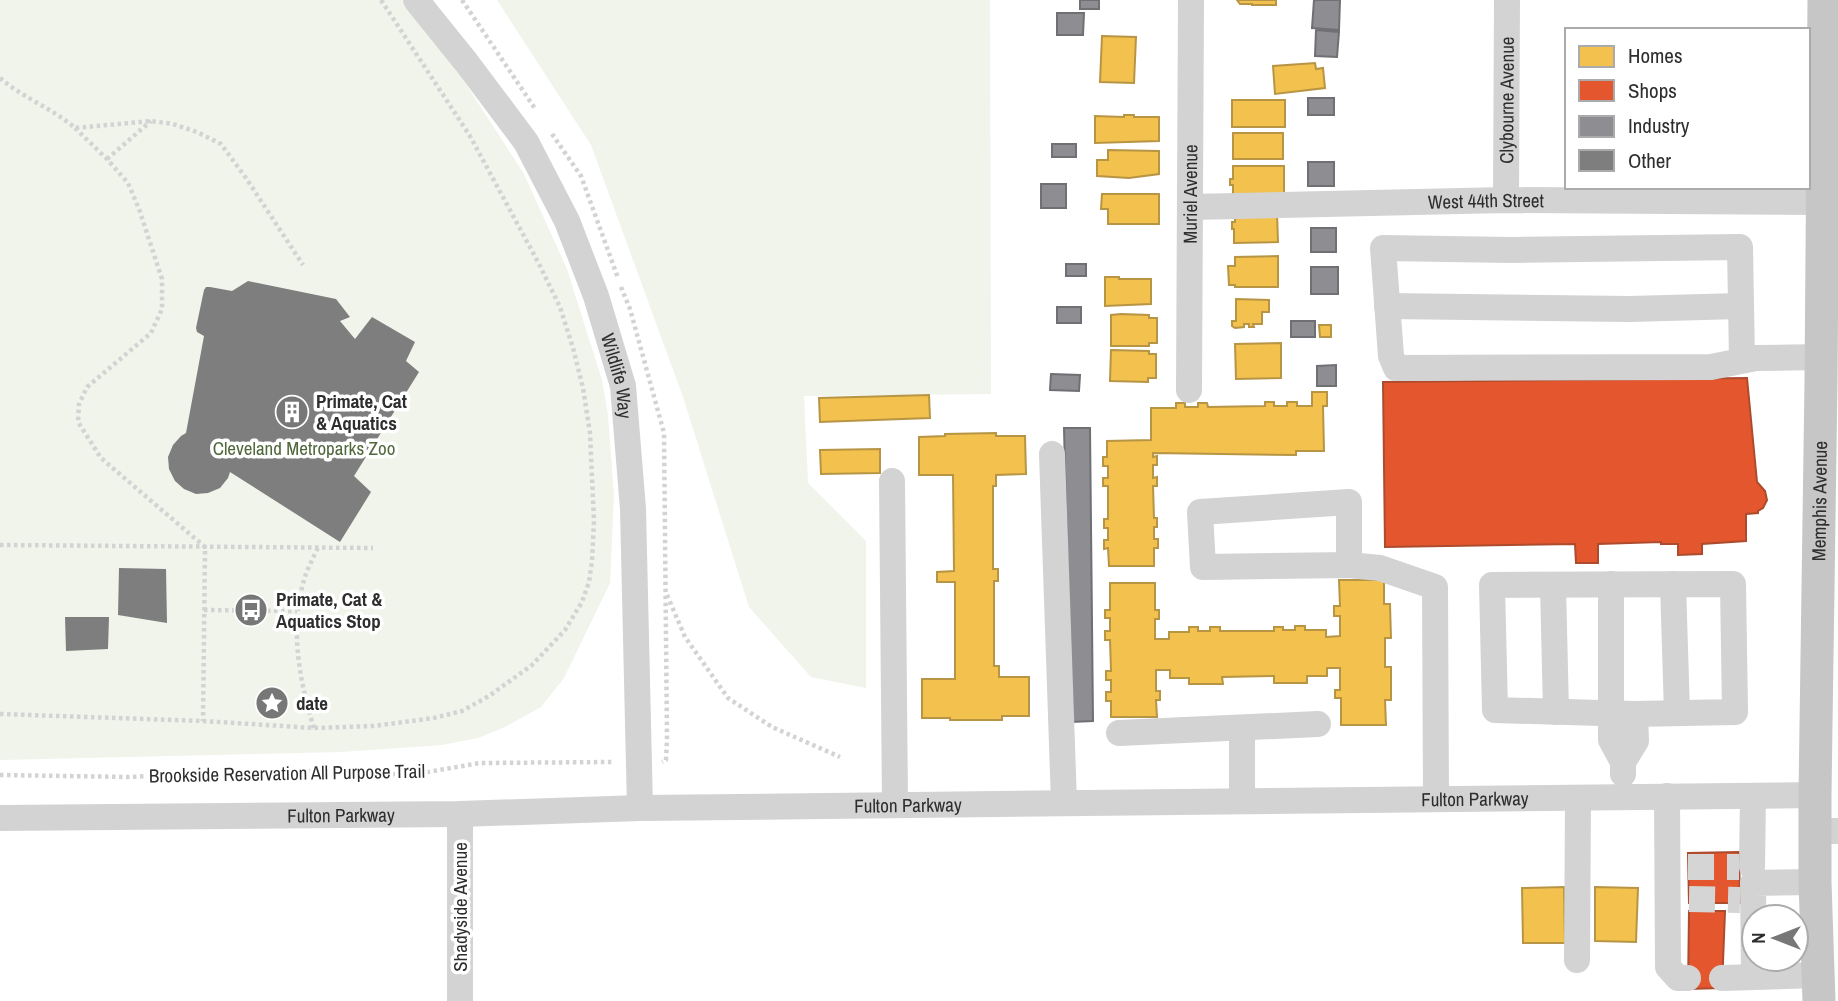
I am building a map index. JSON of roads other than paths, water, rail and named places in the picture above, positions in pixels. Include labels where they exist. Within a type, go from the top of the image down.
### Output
[{"type":"main road","name":"Memphis Avenue","points":[[1819,988],[1815,882],[1827,831],[1815,795],[1827,373],[1822,202],[1824,0]]},
{"type":"street","name":"Wildlife Way","points":[[416,0],[526,142],[567,221],[592,284],[622,386],[633,509],[640,808]]},
{"type":"street","name":"Muriel Avenue","points":[[1189,390],[1191,0]]},
{"type":"street","name":"Clybourne Avenue","points":[[1506,200],[1507,0]]},
{"type":"street","name":"West 44th Street","points":[[1190,207],[1506,200],[1822,202]]},
{"type":"street","points":[[1742,360],[1740,247],[1526,250],[1384,248],[1391,356],[1396,368],[1677,368],[1711,366],[1756,358],[1827,373]]},
{"type":"street","points":[[1387,306],[1629,309],[1741,306]]},
{"type":"street","points":[[1052,454],[1064,803]]},
{"type":"street","points":[[892,481],[895,805]]},
{"type":"street","points":[[1349,565],[1349,502],[1200,512],[1203,567],[1349,565],[1380,568],[1435,587],[1436,799]]},
{"type":"street","points":[[1492,584],[1673,584],[1732,584],[1735,712],[1495,710],[1492,584]]},
{"type":"street","points":[[1553,584],[1556,712]]},
{"type":"street","points":[[1611,584],[1623,713],[1636,741],[1623,762],[1622,797]]},
{"type":"street","points":[[1673,584],[1677,713]]},
{"type":"street","points":[[1119,733],[1318,724]]},
{"type":"street","points":[[1242,728],[1242,801]]},
{"type":"street","name":"Fulton Parkway","points":[[0,818],[1815,795]]},
{"type":"street","points":[[1667,796],[1678,883],[1668,967],[1678,978],[1688,978]]},
{"type":"street","points":[[1753,796],[1746,883],[1754,976]]},
{"type":"street","points":[[1577,960],[1578,797]]},
{"type":"street","name":"Shadyside Avenue","points":[[460,814],[460,1001]]},
{"type":"street","points":[[1746,883],[1815,882]]},
{"type":"street","points":[[1722,978],[1754,976],[1819,988]]},
{"type":"tunnel","points":[[1688,867],[1739,867]]},
{"type":"tunnel","points":[[1689,899],[1740,900]]},
{"type":"place","name":"Primate, Cat & Aquatics","points":[[292,412]]},
{"type":"place","name":"Primate, Cat & Aquatics Stop","points":[[251,610]]},
{"type":"place","name":"date","points":[[272,703]]},
{"type":"park label","name":"Cleveland Metroparks Zoo","points":[[304,448]]}]
